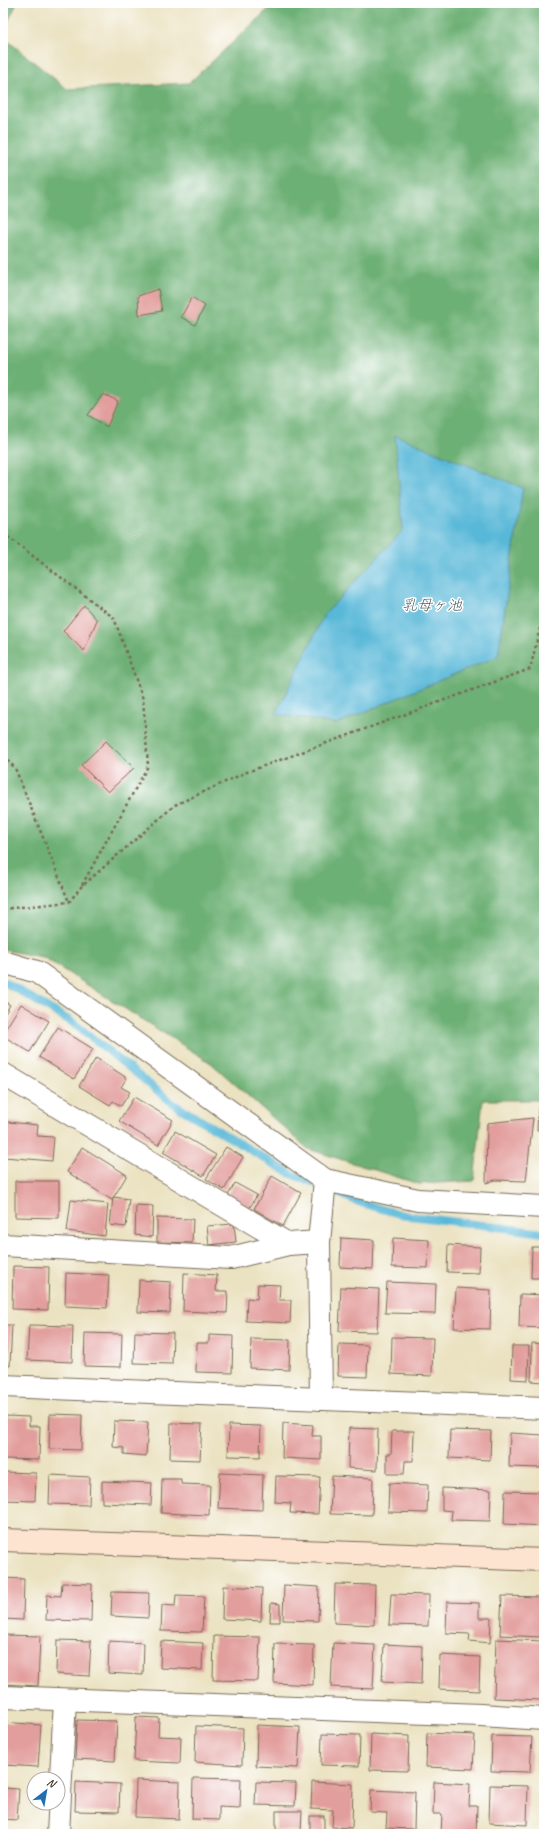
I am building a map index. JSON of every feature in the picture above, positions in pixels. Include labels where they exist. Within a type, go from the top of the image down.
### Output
[{"type":"street","points":[[3,962],[36,972],[325,1181],[418,1200],[544,1208]]},
{"type":"street","points":[[3,1074],[288,1244]]},
{"type":"street","points":[[321,1399],[319,1242],[325,1181]]},
{"type":"street","points":[[3,1245],[230,1258],[288,1244],[319,1242]]},
{"type":"street","points":[[3,1386],[544,1408]]},
{"type":"street","points":[[3,1540],[544,1560]]},
{"type":"street","points":[[3,1697],[481,1715],[544,1719]]},
{"type":"street","points":[[58,1834],[65,1700]]},
{"type":"path","points":[[3,533],[114,618],[143,699],[148,766],[81,887],[69,902],[3,909]]},
{"type":"path","points":[[81,887],[175,805],[246,772],[530,670],[544,612]]},
{"type":"path","points":[[3,756],[15,768],[69,902]]},
{"type":"green space","points":[[3,3],[17,3],[3,32]]},
{"type":"green space","points":[[275,3],[544,3],[544,1100],[483,1100],[474,1181],[419,1184],[308,1149],[211,1063],[43,957],[3,950],[3,37],[67,89],[189,83]]},
{"type":"water","name":"乳母ヶ池","points":[[395,435],[523,488],[498,656],[336,724],[276,714],[324,615],[403,530]]},
{"type":"building","points":[[158,289],[162,311],[139,315],[138,296]]},
{"type":"building","points":[[192,297],[205,306],[195,325],[181,317]]},
{"type":"building","points":[[103,394],[118,401],[107,427],[88,415]]},
{"type":"building","points":[[84,605],[97,620],[84,651],[63,631]]},
{"type":"building","points":[[106,741],[134,768],[108,792],[81,765]]},
{"type":"building","points":[[3,1000],[10,1005],[3,1017]]},
{"type":"building","points":[[21,1004],[49,1021],[30,1052],[3,1036],[3,1033]]},
{"type":"building","points":[[58,1027],[93,1049],[74,1079],[39,1057]]},
{"type":"building","points":[[96,1058],[127,1078],[121,1087],[130,1092],[121,1106],[113,1101],[110,1105],[79,1086]]},
{"type":"building","points":[[134,1097],[173,1120],[158,1145],[119,1121]]},
{"type":"building","points":[[538,1107],[544,1108],[544,1131],[537,1130]]},
{"type":"building","points":[[533,1118],[526,1181],[495,1180],[486,1183],[487,1123]]},
{"type":"building","points":[[8,1122],[38,1125],[37,1136],[54,1137],[52,1161],[4,1157]]},
{"type":"building","points":[[175,1131],[216,1155],[203,1176],[163,1152]]},
{"type":"building","points":[[82,1147],[127,1175],[112,1200],[67,1172]]},
{"type":"building","points":[[226,1147],[243,1157],[224,1190],[206,1179]]},
{"type":"building","points":[[272,1176],[301,1193],[283,1226],[254,1209]]},
{"type":"building","points":[[15,1181],[59,1181],[59,1218],[15,1217]]},
{"type":"building","points":[[235,1183],[257,1195],[249,1209],[227,1197]]},
{"type":"building","points":[[113,1197],[129,1199],[126,1227],[110,1225]]},
{"type":"building","points":[[71,1200],[108,1204],[105,1236],[67,1231]]},
{"type":"building","points":[[136,1205],[153,1206],[152,1237],[135,1235]]},
{"type":"building","points":[[157,1218],[193,1219],[192,1243],[157,1242]]},
{"type":"building","points":[[234,1224],[236,1242],[209,1245],[207,1226]]},
{"type":"building","points":[[341,1238],[374,1240],[373,1269],[340,1267]]},
{"type":"building","points":[[393,1238],[429,1240],[428,1268],[392,1267]]},
{"type":"building","points":[[448,1245],[480,1247],[479,1273],[447,1272]]},
{"type":"building","points":[[532,1247],[544,1247],[544,1278],[531,1278]]},
{"type":"building","points":[[13,1266],[49,1267],[48,1310],[12,1309]]},
{"type":"building","points":[[66,1273],[109,1275],[107,1308],[65,1306]]},
{"type":"building","points":[[184,1273],[217,1275],[216,1291],[228,1291],[227,1313],[183,1311]]},
{"type":"building","points":[[139,1280],[171,1282],[170,1313],[138,1312]]},
{"type":"building","points":[[387,1282],[436,1284],[435,1314],[385,1313]]},
{"type":"building","points":[[258,1284],[280,1285],[279,1300],[291,1300],[290,1323],[246,1321],[247,1298],[257,1299]]},
{"type":"building","points":[[341,1287],[379,1289],[377,1332],[339,1331]]},
{"type":"building","points":[[456,1288],[491,1290],[490,1329],[454,1328]]},
{"type":"building","points":[[520,1294],[544,1295],[544,1328],[519,1327]]},
{"type":"building","points":[[3,1325],[12,1325],[10,1366],[3,1366]]},
{"type":"building","points":[[29,1325],[73,1326],[72,1362],[27,1360]]},
{"type":"building","points":[[135,1332],[173,1333],[172,1364],[134,1363]]},
{"type":"building","points":[[85,1333],[122,1334],[121,1367],[84,1366]]},
{"type":"building","points":[[209,1335],[233,1336],[232,1373],[196,1372],[197,1343],[209,1343]]},
{"type":"building","points":[[392,1337],[433,1338],[432,1376],[391,1374]]},
{"type":"building","points":[[251,1339],[290,1340],[289,1370],[250,1368]]},
{"type":"building","points":[[532,1343],[544,1344],[544,1382],[531,1381]]},
{"type":"building","points":[[339,1344],[368,1345],[367,1377],[338,1376]]},
{"type":"building","points":[[512,1346],[529,1346],[528,1380],[511,1379]]},
{"type":"building","points":[[50,1414],[82,1415],[81,1450],[49,1449]]},
{"type":"building","points":[[5,1416],[29,1417],[29,1426],[40,1426],[39,1460],[3,1459]]},
{"type":"building","points":[[114,1421],[148,1422],[146,1456],[124,1454],[124,1448],[113,1447]]},
{"type":"building","points":[[171,1423],[202,1424],[200,1460],[170,1459]]},
{"type":"building","points":[[283,1423],[313,1425],[312,1436],[321,1436],[321,1460],[282,1458]]},
{"type":"building","points":[[229,1425],[261,1426],[260,1457],[228,1456]]},
{"type":"building","points":[[349,1428],[378,1429],[377,1470],[348,1468]]},
{"type":"building","points":[[450,1430],[491,1431],[490,1460],[449,1458]]},
{"type":"building","points":[[392,1431],[414,1431],[413,1461],[405,1461],[404,1474],[387,1474],[387,1454],[391,1454]]},
{"type":"building","points":[[510,1433],[543,1435],[542,1468],[509,1467]]},
{"type":"building","points":[[3,1472],[36,1473],[35,1501],[3,1500]]},
{"type":"building","points":[[220,1473],[263,1475],[262,1510],[218,1508]]},
{"type":"building","points":[[50,1475],[90,1477],[89,1505],[49,1504]]},
{"type":"building","points":[[276,1476],[320,1477],[318,1514],[290,1513],[291,1503],[275,1502]]},
{"type":"building","points":[[332,1476],[373,1478],[372,1515],[330,1514]]},
{"type":"building","points":[[162,1479],[181,1479],[181,1484],[210,1485],[209,1515],[161,1513]]},
{"type":"building","points":[[102,1481],[152,1483],[151,1505],[102,1503]]},
{"type":"building","points":[[389,1483],[428,1485],[427,1513],[388,1512]]},
{"type":"building","points":[[442,1488],[491,1490],[490,1521],[451,1520],[452,1511],[442,1510]]},
{"type":"building","points":[[505,1491],[544,1492],[544,1526],[504,1524]]},
{"type":"building","points":[[3,1578],[24,1579],[23,1620],[3,1619]]},
{"type":"building","points":[[62,1583],[92,1584],[91,1621],[46,1620],[47,1595],[61,1596]]},
{"type":"building","points":[[335,1584],[375,1585],[374,1625],[334,1623]]},
{"type":"building","points":[[284,1585],[319,1587],[318,1621],[283,1620]]},
{"type":"building","points":[[223,1586],[262,1588],[261,1621],[222,1619]]},
{"type":"building","points":[[112,1592],[149,1593],[148,1618],[111,1616]]},
{"type":"building","points":[[391,1594],[429,1595],[428,1626],[389,1625]]},
{"type":"building","points":[[176,1595],[204,1596],[202,1632],[161,1631],[162,1605],[175,1606]]},
{"type":"building","points":[[502,1596],[541,1597],[540,1637],[500,1635]]},
{"type":"building","points":[[447,1602],[479,1603],[479,1618],[491,1618],[490,1643],[469,1641],[470,1634],[446,1633]]},
{"type":"building","points":[[271,1603],[280,1604],[280,1622],[270,1622]]},
{"type":"building","points":[[3,1635],[40,1636],[38,1686],[3,1684]]},
{"type":"building","points":[[214,1636],[260,1637],[258,1681],[213,1680]]},
{"type":"building","points":[[496,1639],[543,1641],[541,1700],[494,1698]]},
{"type":"building","points":[[57,1640],[91,1641],[89,1676],[56,1674]]},
{"type":"building","points":[[109,1641],[144,1643],[143,1675],[108,1673]]},
{"type":"building","points":[[161,1641],[203,1643],[202,1670],[160,1668]]},
{"type":"building","points":[[333,1643],[375,1645],[373,1689],[331,1687]]},
{"type":"building","points":[[275,1644],[314,1645],[313,1685],[274,1683]]},
{"type":"building","points":[[384,1644],[422,1646],[421,1684],[382,1682]]},
{"type":"building","points":[[440,1655],[480,1657],[479,1691],[439,1689]]},
{"type":"building","points":[[136,1717],[159,1718],[158,1736],[181,1737],[180,1763],[134,1761]]},
{"type":"building","points":[[77,1720],[117,1721],[115,1761],[75,1759]]},
{"type":"building","points":[[3,1722],[41,1725],[38,1767],[3,1765]]},
{"type":"building","points":[[257,1725],[300,1727],[298,1768],[256,1766]]},
{"type":"building","points":[[196,1726],[243,1728],[242,1765],[195,1762]]},
{"type":"building","points":[[427,1733],[475,1735],[473,1769],[426,1767]]},
{"type":"building","points":[[322,1734],[360,1735],[359,1766],[321,1765]]},
{"type":"building","points":[[371,1734],[409,1736],[408,1771],[370,1770]]},
{"type":"building","points":[[492,1736],[532,1737],[530,1772],[491,1771]]},
{"type":"building","points":[[193,1778],[241,1779],[240,1808],[219,1807],[219,1820],[192,1819]]},
{"type":"building","points":[[136,1780],[180,1782],[179,1819],[135,1817]]},
{"type":"building","points":[[76,1782],[120,1784],[119,1812],[75,1811]]},
{"type":"building","points":[[256,1782],[296,1783],[295,1806],[255,1805]]},
{"type":"building","points":[[312,1782],[353,1784],[352,1828],[332,1827],[333,1810],[311,1809]]},
{"type":"building","points":[[434,1782],[470,1784],[469,1806],[477,1806],[476,1834],[441,1834],[442,1814],[433,1814]]},
{"type":"building","points":[[490,1785],[528,1786],[527,1825],[489,1823]]},
{"type":"building","points":[[3,1788],[19,1789],[17,1820],[3,1819]]},
{"type":"building","points":[[371,1790],[415,1792],[414,1829],[386,1828],[387,1813],[370,1812]]},
{"type":"building","points":[[276,1811],[302,1811],[301,1832],[276,1830]]},
{"type":"building","points":[[310,1816],[324,1816],[324,1832],[310,1832]]},
{"type":"waterway","points":[[3,981],[75,1024],[175,1105],[291,1174],[317,1184]]},
{"type":"waterway","points":[[333,1191],[364,1204],[403,1215],[544,1233]]}]
